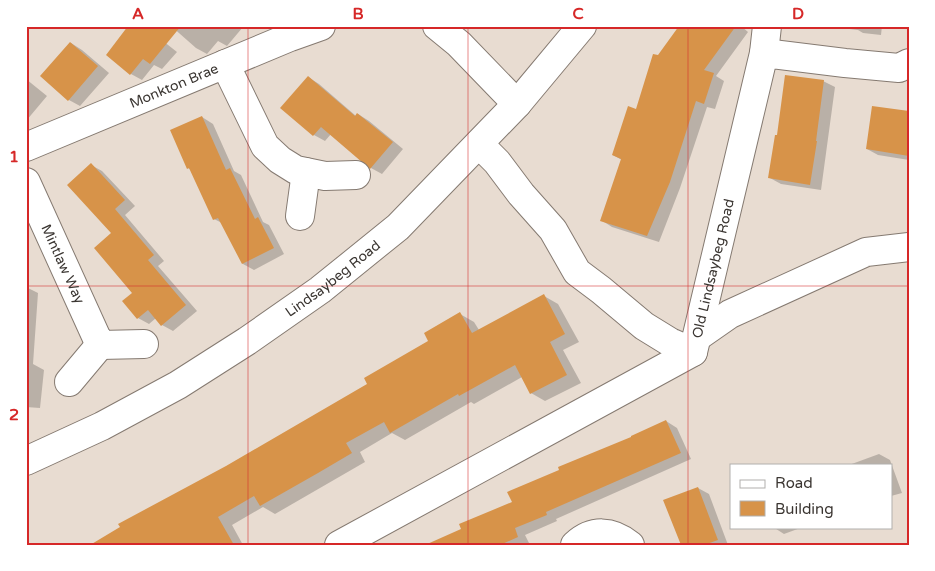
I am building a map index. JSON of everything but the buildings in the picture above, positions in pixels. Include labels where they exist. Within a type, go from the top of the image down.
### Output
[{"type":"street","name":"Monkton Brae","points":[[26,147],[320,26]]},
{"type":"street","points":[[437,26],[459,44],[517,104]]},
{"type":"street","name":"Lindsaybeg Road","points":[[26,462],[102,426],[178,385],[247,341],[320,290],[398,227],[517,104],[582,26]]},
{"type":"street","name":"Old Lindsaybeg Road","points":[[339,545],[695,345],[765,39],[845,63],[899,68],[909,63]]},
{"type":"street","points":[[225,64],[265,146],[280,160],[296,170],[325,176],[356,175]]},
{"type":"street","points":[[479,144],[497,162],[521,194],[553,230],[577,272],[644,326],[670,342],[695,345],[730,314],[866,252],[909,247]]},
{"type":"street","points":[[300,216],[306,172]]},
{"type":"street","name":"Mintlaw Way","points":[[26,182],[100,345]]},
{"type":"street","points":[[69,382],[100,345],[144,344]]},
{"type":"street","points":[[575,545],[583,537],[599,533],[619,536],[630,545]]}]
